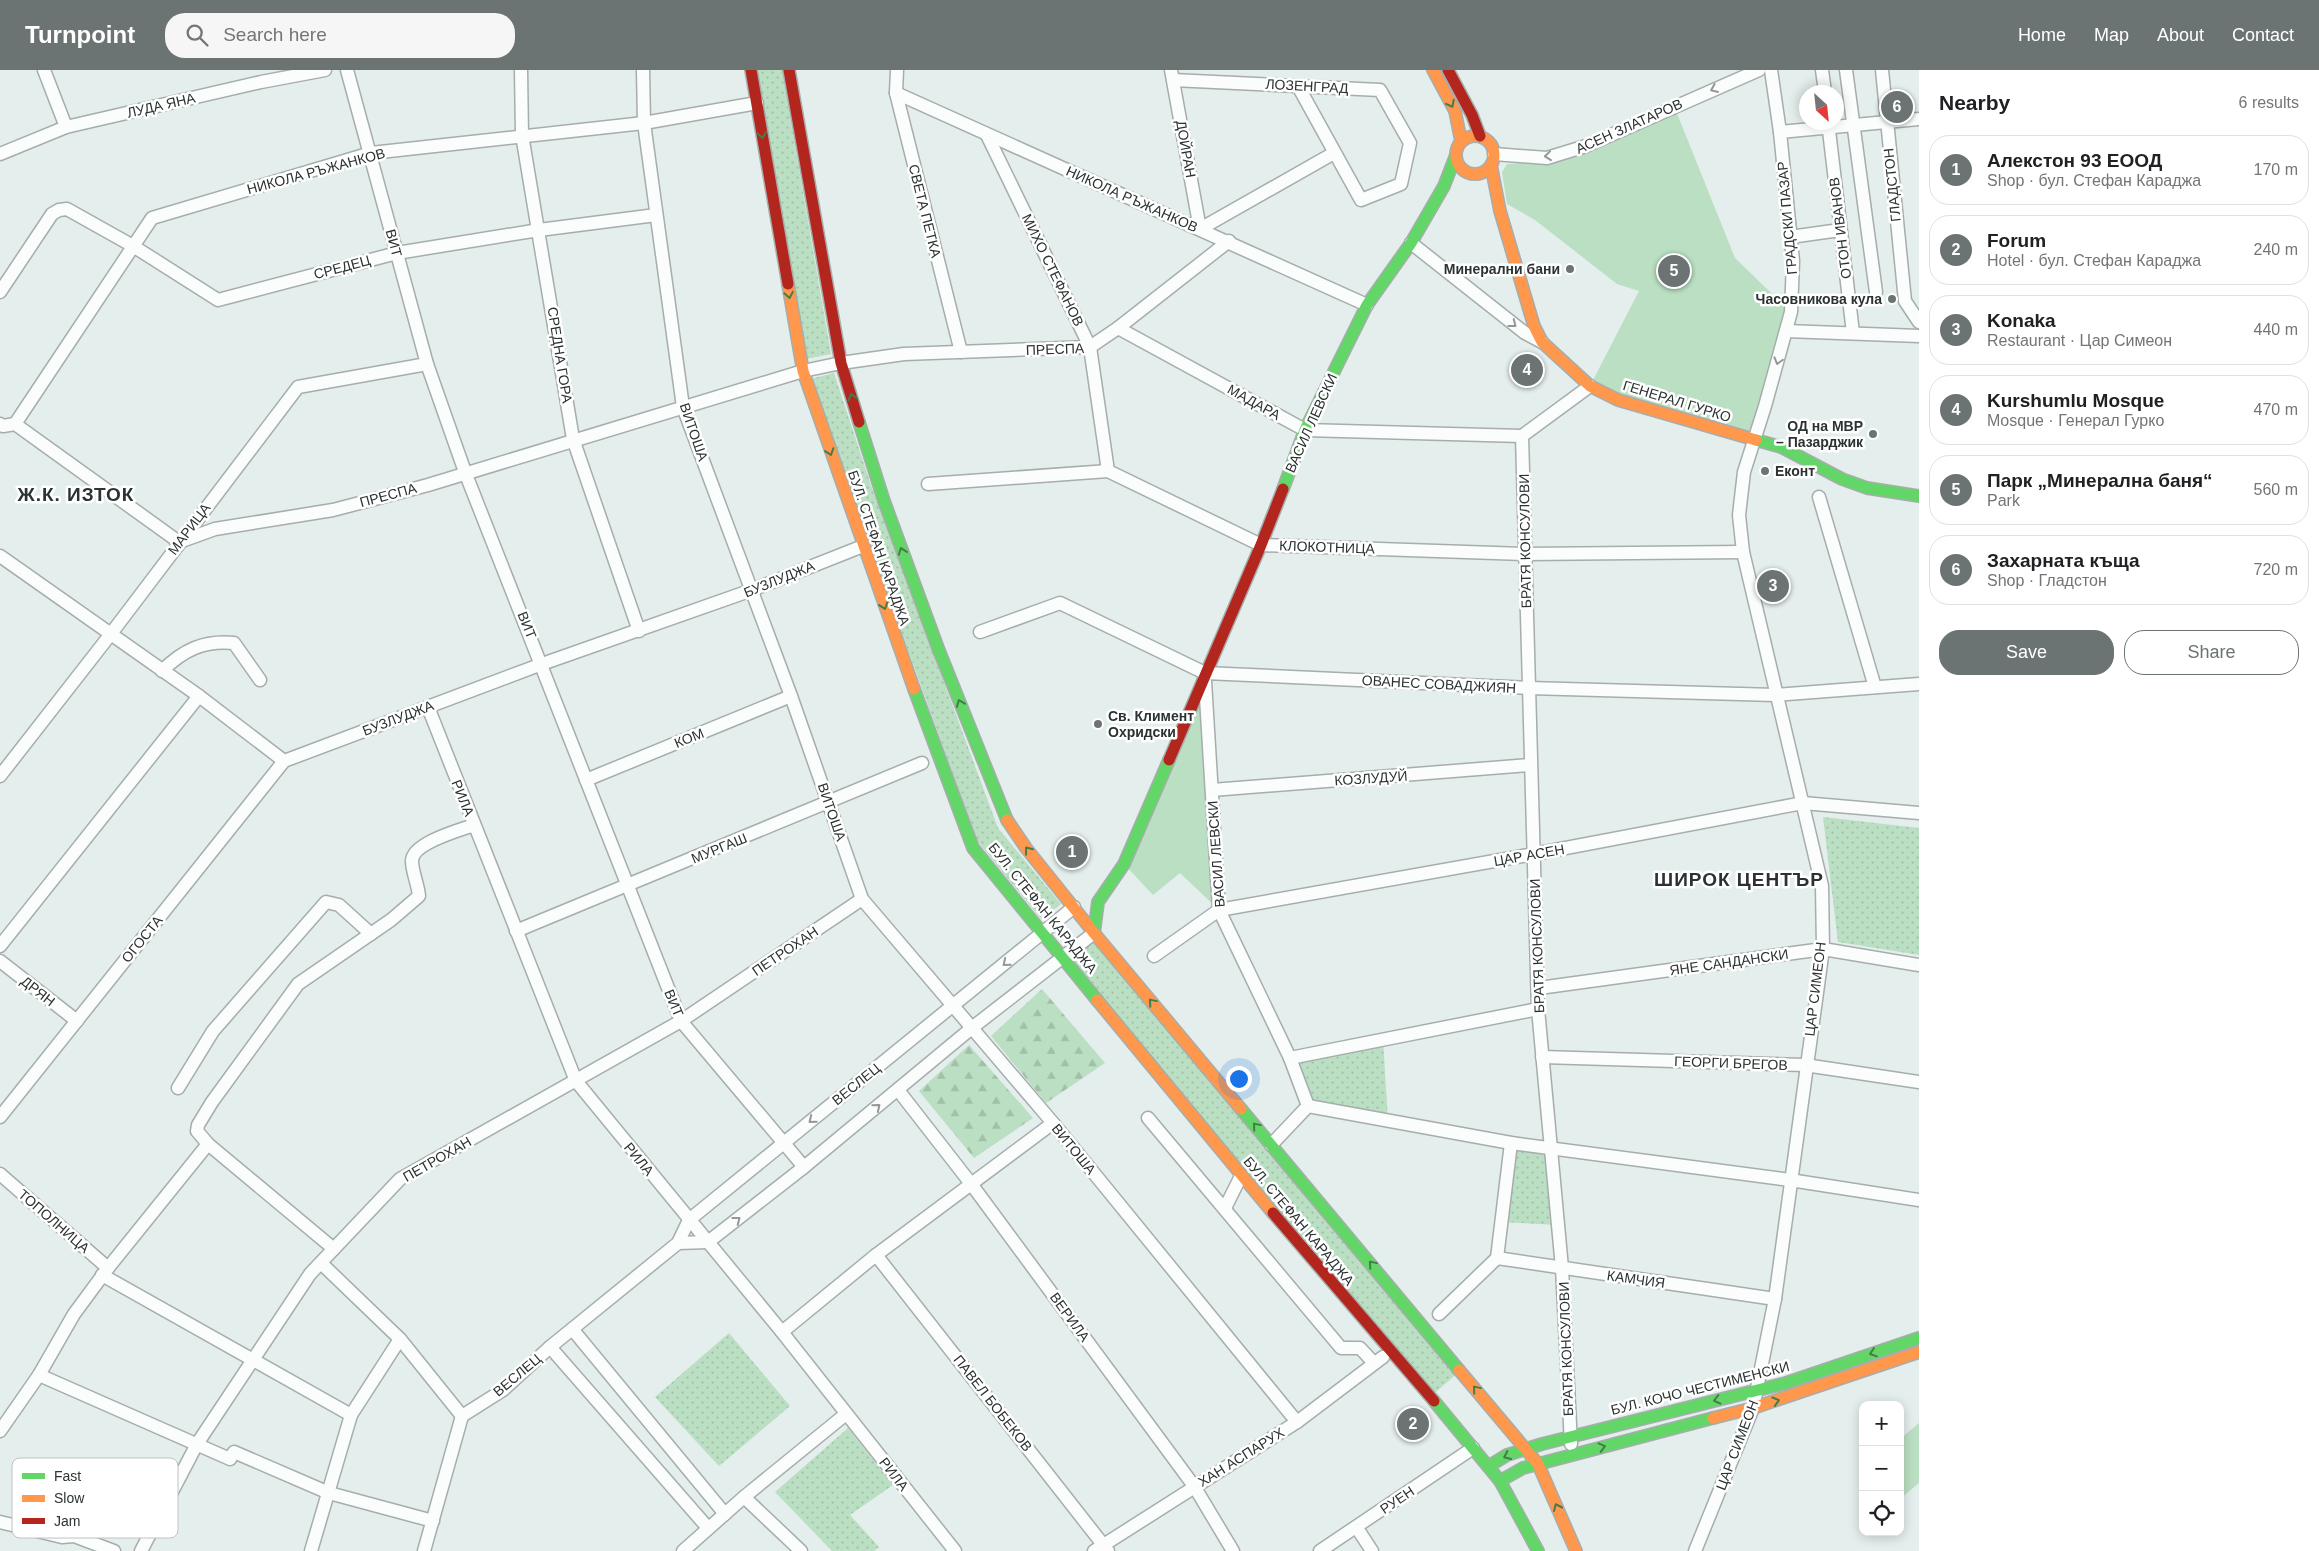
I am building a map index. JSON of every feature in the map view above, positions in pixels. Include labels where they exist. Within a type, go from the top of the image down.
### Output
[{"type":"street","points":[[44,70],[66,127]]},
{"type":"street","name":"ЛУДА ЯНА","points":[[0,154],[66,127],[260,76],[325,70]]},
{"type":"street","name":"ВИТ","points":[[348,70],[427,364],[466,472],[542,664],[626,885],[681,1020],[804,1167]]},
{"type":"street","name":"СРЕДНА ГОРА","points":[[521,70],[522,135],[573,440],[639,631]]},
{"type":"street","name":"ВИТОША","points":[[643,70],[644,123],[683,407],[830,803],[862,899],[1053,1123],[1297,1422]]},
{"type":"street","name":"БУЛ. СТЕФАН КАРАДЖА","points":[[751,70],[803,371],[863,546],[973,848],[1044,932],[1241,1176],[1490,1466],[1538,1551]]},
{"type":"street","name":"БУЛ. СТЕФАН КАРАДЖА","points":[[789,70],[841,363],[884,501],[938,648],[1006,818],[1015,833],[1094,933],[1538,1464],[1576,1551]]},
{"type":"street","name":"СВЕТА ПЕТКА","points":[[897,70],[896,93],[961,352]]},
{"type":"street","points":[[1432,70],[1455,111],[1461,141],[1456,155],[1459,166],[1472,174],[1500,211]]},
{"type":"street","points":[[1448,70],[1472,115],[1480,136]]},
{"type":"street","name":"АСЕН ЗЛАТАРОВ","points":[[1493,160],[1547,158],[1564,154],[1759,70]]},
{"type":"street","name":"ГРАДСКИ ПАЗАР","points":[[1760,423],[1791,312],[1793,261],[1780,132],[1771,70]]},
{"type":"street","points":[[1822,70],[1824,85]]},
{"type":"street","points":[[1846,70],[1876,292]]},
{"type":"street","name":"ГЛАДСТОН","points":[[1882,70],[1905,301],[1919,322]]},
{"type":"street","name":"ЛОЗЕНГРАД","points":[[1172,75],[1298,86],[1380,90],[1410,143],[1401,184],[1361,200],[1334,153]]},
{"type":"street","name":"ДОЙРАН","points":[[1172,75],[1200,229]]},
{"type":"street","points":[[1200,229],[1334,153],[1298,86]]},
{"type":"street","name":"НИКОЛА РЪЖАНКОВ","points":[[896,93],[1229,241],[1367,305]]},
{"type":"street","name":"НИКОЛА РЪЖАНКОВ","points":[[14,424],[152,218],[371,153],[644,123],[757,103]]},
{"type":"street","points":[[1844,125],[1919,119]]},
{"type":"street","points":[[1780,132],[1799,129]]},
{"type":"street","name":"ОТОН ИВАНОВ","points":[[1830,130],[1853,333]]},
{"type":"street","name":"МИХО СТЕФАНОВ","points":[[987,135],[1090,348],[1108,470]]},
{"type":"street","points":[[1461,141],[1470,136],[1480,136],[1488,141],[1493,160],[1500,211]]},
{"type":"street","name":"ВАСИЛ ЛЕВСКИ","points":[[1098,902],[1124,864],[1261,545],[1305,430],[1367,305],[1411,244],[1444,186],[1456,155]]},
{"type":"street","points":[[1444,186],[1487,170],[1493,160]]},
{"type":"street","name":"СРЕДЕЦ","points":[[0,292],[52,214],[59,210],[67,209],[133,246],[218,300],[397,253],[539,230],[656,215]]},
{"type":"street","name":"ГЕНЕРАЛ ГУРКО","points":[[1500,211],[1528,312],[1542,342],[1590,386],[1618,400],[1781,446],[1854,484],[1867,488],[1919,496]]},
{"type":"street","points":[[1790,237],[1840,230]]},
{"type":"street","name":"ПРЕСПА","points":[[179,542],[215,529],[333,510],[428,485],[803,371],[841,363],[904,354],[1090,348],[1229,241]]},
{"type":"street","points":[[1411,244],[1525,333],[1542,342]]},
{"type":"street","name":"МАДАРА","points":[[1118,328],[1305,430],[1522,436]]},
{"type":"street","points":[[1786,331],[1919,336]]},
{"type":"street","name":"МАРИЦА","points":[[0,776],[110,635],[298,387],[427,364]]},
{"type":"street","points":[[1522,436],[1590,386]]},
{"type":"street","name":"ЦАР СИМЕОН","points":[[1695,1551],[1753,1408],[1757,1390],[1775,1299],[1805,1066],[1823,949],[1822,886],[1804,803],[1775,695],[1743,552],[1739,515],[1744,472],[1760,423]]},
{"type":"street","points":[[0,424],[2,426],[14,424],[179,542]]},
{"type":"street","name":"БРАТЯ КОНСУЛОВИ","points":[[1522,436],[1538,1009],[1562,1268],[1569,1437],[1574,1454]]},
{"type":"street","points":[[928,484],[1108,470]]},
{"type":"street","name":"КЛОКОТНИЦА","points":[[1108,470],[1261,545],[1524,554],[1743,552]]},
{"type":"street","points":[[1819,498],[1876,687]]},
{"type":"street","name":"БУЗЛУДЖА","points":[[284,761],[542,664],[752,590],[863,546]]},
{"type":"street","points":[[0,556],[199,696],[284,761]]},
{"type":"street","name":"ОВАНЕС СОВАДЖИЯН","points":[[980,632],[1060,603],[1205,673],[1529,688],[1775,695],[1919,684]]},
{"type":"street","points":[[162,671],[177,656],[198,646],[221,642],[234,643],[260,680]]},
{"type":"street","name":"ВАСИЛ ЛЕВСКИ","points":[[1205,673],[1219,910],[1290,1058],[1308,1106]]},
{"type":"street","points":[[0,946],[199,696]]},
{"type":"street","name":"КОМ","points":[[586,780],[791,696]]},
{"type":"street","name":"РИЛА","points":[[428,706],[576,1082],[782,1332],[954,1551]]},
{"type":"street","name":"ОГОСТА","points":[[0,1117],[284,761]]},
{"type":"street","name":"МУРГАШ","points":[[516,931],[830,803],[922,763]]},
{"type":"street","name":"КОЗЛУДУЙ","points":[[1212,790],[1530,765]]},
{"type":"street","name":"ЦАР АСЕН","points":[[1154,956],[1219,910],[1534,854],[1804,803],[1919,813]]},
{"type":"street","points":[[334,1249],[208,1144],[197,1132],[198,1125],[212,1102],[298,984],[391,920],[418,896],[412,859],[418,849],[431,841],[474,825]]},
{"type":"street","name":"ПЕТРОХАН","points":[[178,1480],[197,1444],[310,1274],[400,1179],[576,1082],[681,1020],[862,899]]},
{"type":"street","points":[[178,1088],[213,1031],[326,902],[339,905],[371,934]]},
{"type":"street","points":[[678,1243],[708,1242],[1094,933],[1098,902],[1074,907]]},
{"type":"street","name":"ВЕСЛЕЦ","points":[[462,1416],[503,1390],[550,1347],[678,1243],[689,1220],[1074,907]]},
{"type":"street","name":"ЯНЕ САНДАНСКИ","points":[[1538,988],[1823,949],[1919,965]]},
{"type":"street","name":"ДРЯН","points":[[0,961],[77,1021]]},
{"type":"street","points":[[1290,1058],[1538,1009]]},
{"type":"street","name":"ГЕОРГИ БРЕГОВ","points":[[1542,1057],[1805,1066],[1919,1082]]},
{"type":"street","name":"ВЕРИЛА","points":[[898,1090],[972,1185],[1194,1486],[1233,1551]]},
{"type":"street","points":[[1271,1144],[1308,1106],[1511,1143],[1790,1180],[1919,1200]]},
{"type":"street","points":[[1148,1118],[1225,1208],[1241,1176]]},
{"type":"street","points":[[782,1332],[876,1255],[1053,1123]]},
{"type":"street","points":[[1438,1314],[1496,1258],[1511,1143]]},
{"type":"street","points":[[0,1431],[39,1374],[74,1314],[105,1272],[208,1144]]},
{"type":"street","name":"ТОПОЛНИЦА","points":[[0,1174],[105,1272],[351,1415]]},
{"type":"street","name":"ХАН АСПАРУХ","points":[[1102,1549],[1194,1486],[1297,1422],[1378,1360],[1360,1348],[1341,1348],[1225,1208]]},
{"type":"street","name":"ПАВЕЛ БОБЕКОВ","points":[[876,1255],[1102,1549]]},
{"type":"street","name":"КАМЧИЯ","points":[[1496,1258],[1775,1299]]},
{"type":"street","points":[[320,1263],[400,1339],[462,1416],[424,1551]]},
{"type":"street","points":[[573,1330],[725,1514]]},
{"type":"street","name":"БУЛ. КОЧО ЧЕСТИМЕНСКИ","points":[[1490,1466],[1507,1455],[1526,1449],[1757,1390],[1919,1338]]},
{"type":"street","points":[[311,1551],[351,1415],[400,1339]]},
{"type":"street","points":[[550,1347],[708,1528]]},
{"type":"street","points":[[1500,1481],[1523,1468],[1753,1408],[1919,1352]]},
{"type":"street","points":[[39,1374],[230,1459],[234,1452],[329,1493],[433,1521]]},
{"type":"street","points":[[683,1551],[744,1497],[846,1414]]},
{"type":"street","name":"РУЕН","points":[[1320,1551],[1474,1448]]},
{"type":"street","points":[[744,1497],[802,1551]]},
{"type":"street","points":[[1357,1528],[1372,1551]]},
{"type":"street","points":[[79,1538],[114,1551]]},
{"type":"street","name":"ПЕТРОХАН","points":[[141,1551],[148,1538]]},
{"type":"green space","points":[[756,70],[782,70],[831,354],[806,359]]},
{"type":"green space","points":[[1674,106],[1735,258],[1791,312],[1754,439],[1590,386],[1639,291],[1617,284],[1535,220],[1507,204],[1502,172],[1507,164],[1545,162]]},
{"type":"green space","points":[[834,373],[871,485],[998,828],[1061,904],[1041,919],[977,841],[810,379]]},
{"type":"green space","points":[[1205,673],[1219,910],[1180,873],[1153,895],[1124,864]]},
{"type":"green space","points":[[1823,817],[1919,828],[1919,955],[1838,942]]},
{"type":"green space","points":[[1094,933],[1460,1371],[1430,1397],[1064,957]]},
{"type":"green space","points":[[1042,989],[1105,1063],[1046,1103],[991,1036]]},
{"type":"green space","points":[[1383,1040],[1388,1120],[1308,1106],[1290,1058]]},
{"type":"green space","points":[[969,1045],[1033,1118],[974,1158],[919,1091]]},
{"type":"green space","points":[[1511,1143],[1552,1148],[1558,1225],[1501,1222]]},
{"type":"green space","points":[[729,1333],[790,1406],[719,1466],[655,1397]]},
{"type":"green space","points":[[1919,1423],[1919,1483],[1904,1496],[1904,1446],[1904,1436]]},
{"type":"green space","points":[[848,1428],[893,1485],[850,1515],[879,1547],[874,1551],[832,1551],[775,1492]]},
{"type":"traffic: fast","points":[[1283,489],[1305,430],[1367,305],[1411,243],[1444,186],[1456,155]]},
{"type":"traffic: fast","points":[[859,422],[884,501],[938,648],[1007,820]]},
{"type":"traffic: fast","points":[[1756,440],[1781,447],[1842,479],[1867,488],[1919,496]]},
{"type":"traffic: fast","points":[[914,689],[973,848],[1097,1000]]},
{"type":"traffic: fast","points":[[1094,933],[1098,902],[1124,864],[1169,760]]},
{"type":"traffic: fast","points":[[1241,1109],[1459,1370]]},
{"type":"traffic: fast","points":[[1489,1466],[1507,1455],[1542,1444],[1786,1383],[1919,1338]]},
{"type":"traffic: fast","points":[[1434,1401],[1500,1481],[1538,1551]]},
{"type":"traffic: fast","points":[[1500,1481],[1523,1468],[1713,1418]]},
{"type":"traffic: slow","points":[[1433,70],[1455,111],[1461,141]]},
{"type":"traffic: slow","points":[[1475,136],[1489,141],[1494,155],[1489,169],[1475,174],[1461,169],[1456,155],[1461,141],[1475,136]]},
{"type":"traffic: slow","points":[[1491,165],[1500,211],[1534,326],[1542,342],[1590,386],[1618,400],[1756,440]]},
{"type":"traffic: slow","points":[[788,284],[803,371],[914,689]]},
{"type":"traffic: slow","points":[[1007,820],[1026,848],[1094,933],[1241,1109]]},
{"type":"traffic: slow","points":[[1097,1000],[1273,1213]]},
{"type":"traffic: slow","points":[[1713,1418],[1753,1408],[1919,1352]]},
{"type":"traffic: slow","points":[[1459,1370],[1538,1464],[1576,1551]]},
{"type":"traffic: jam","points":[[751,70],[788,284]]},
{"type":"traffic: jam","points":[[789,70],[841,363],[859,422]]},
{"type":"traffic: jam","points":[[1448,70],[1472,115],[1480,136]]},
{"type":"traffic: jam","points":[[1169,760],[1283,489]]},
{"type":"traffic: jam","points":[[1273,1213],[1434,1401]]},
{"type":"place","name":"Захарната къща","points":[[1897,107]]},
{"type":"place","name":"Минерални бани","points":[[1570,269]]},
{"type":"place","name":"Парк „Минерална баня“","points":[[1674,271]]},
{"type":"place","name":"Часовникова кула","points":[[1892,299]]},
{"type":"place","name":"Kurshumlu Mosque","points":[[1527,370]]},
{"type":"place","name":"ОД на МВР – Пазарджик","points":[[1873,434]]},
{"type":"place","name":"Еконт","points":[[1765,471]]},
{"type":"place","name":"Konaka","points":[[1773,586]]},
{"type":"place","name":"Св. Климент Охридски","points":[[1098,724]]},
{"type":"place","name":"Алекстон 93 ЕООД","points":[[1072,852]]},
{"type":"place","name":"Forum","points":[[1413,1424]]},
{"type":"district","name":"Ж.К. ИЗТОК","points":[[76,494]]},
{"type":"district","name":"ШИРОК ЦЕНТЪР","points":[[1739,879]]}]
